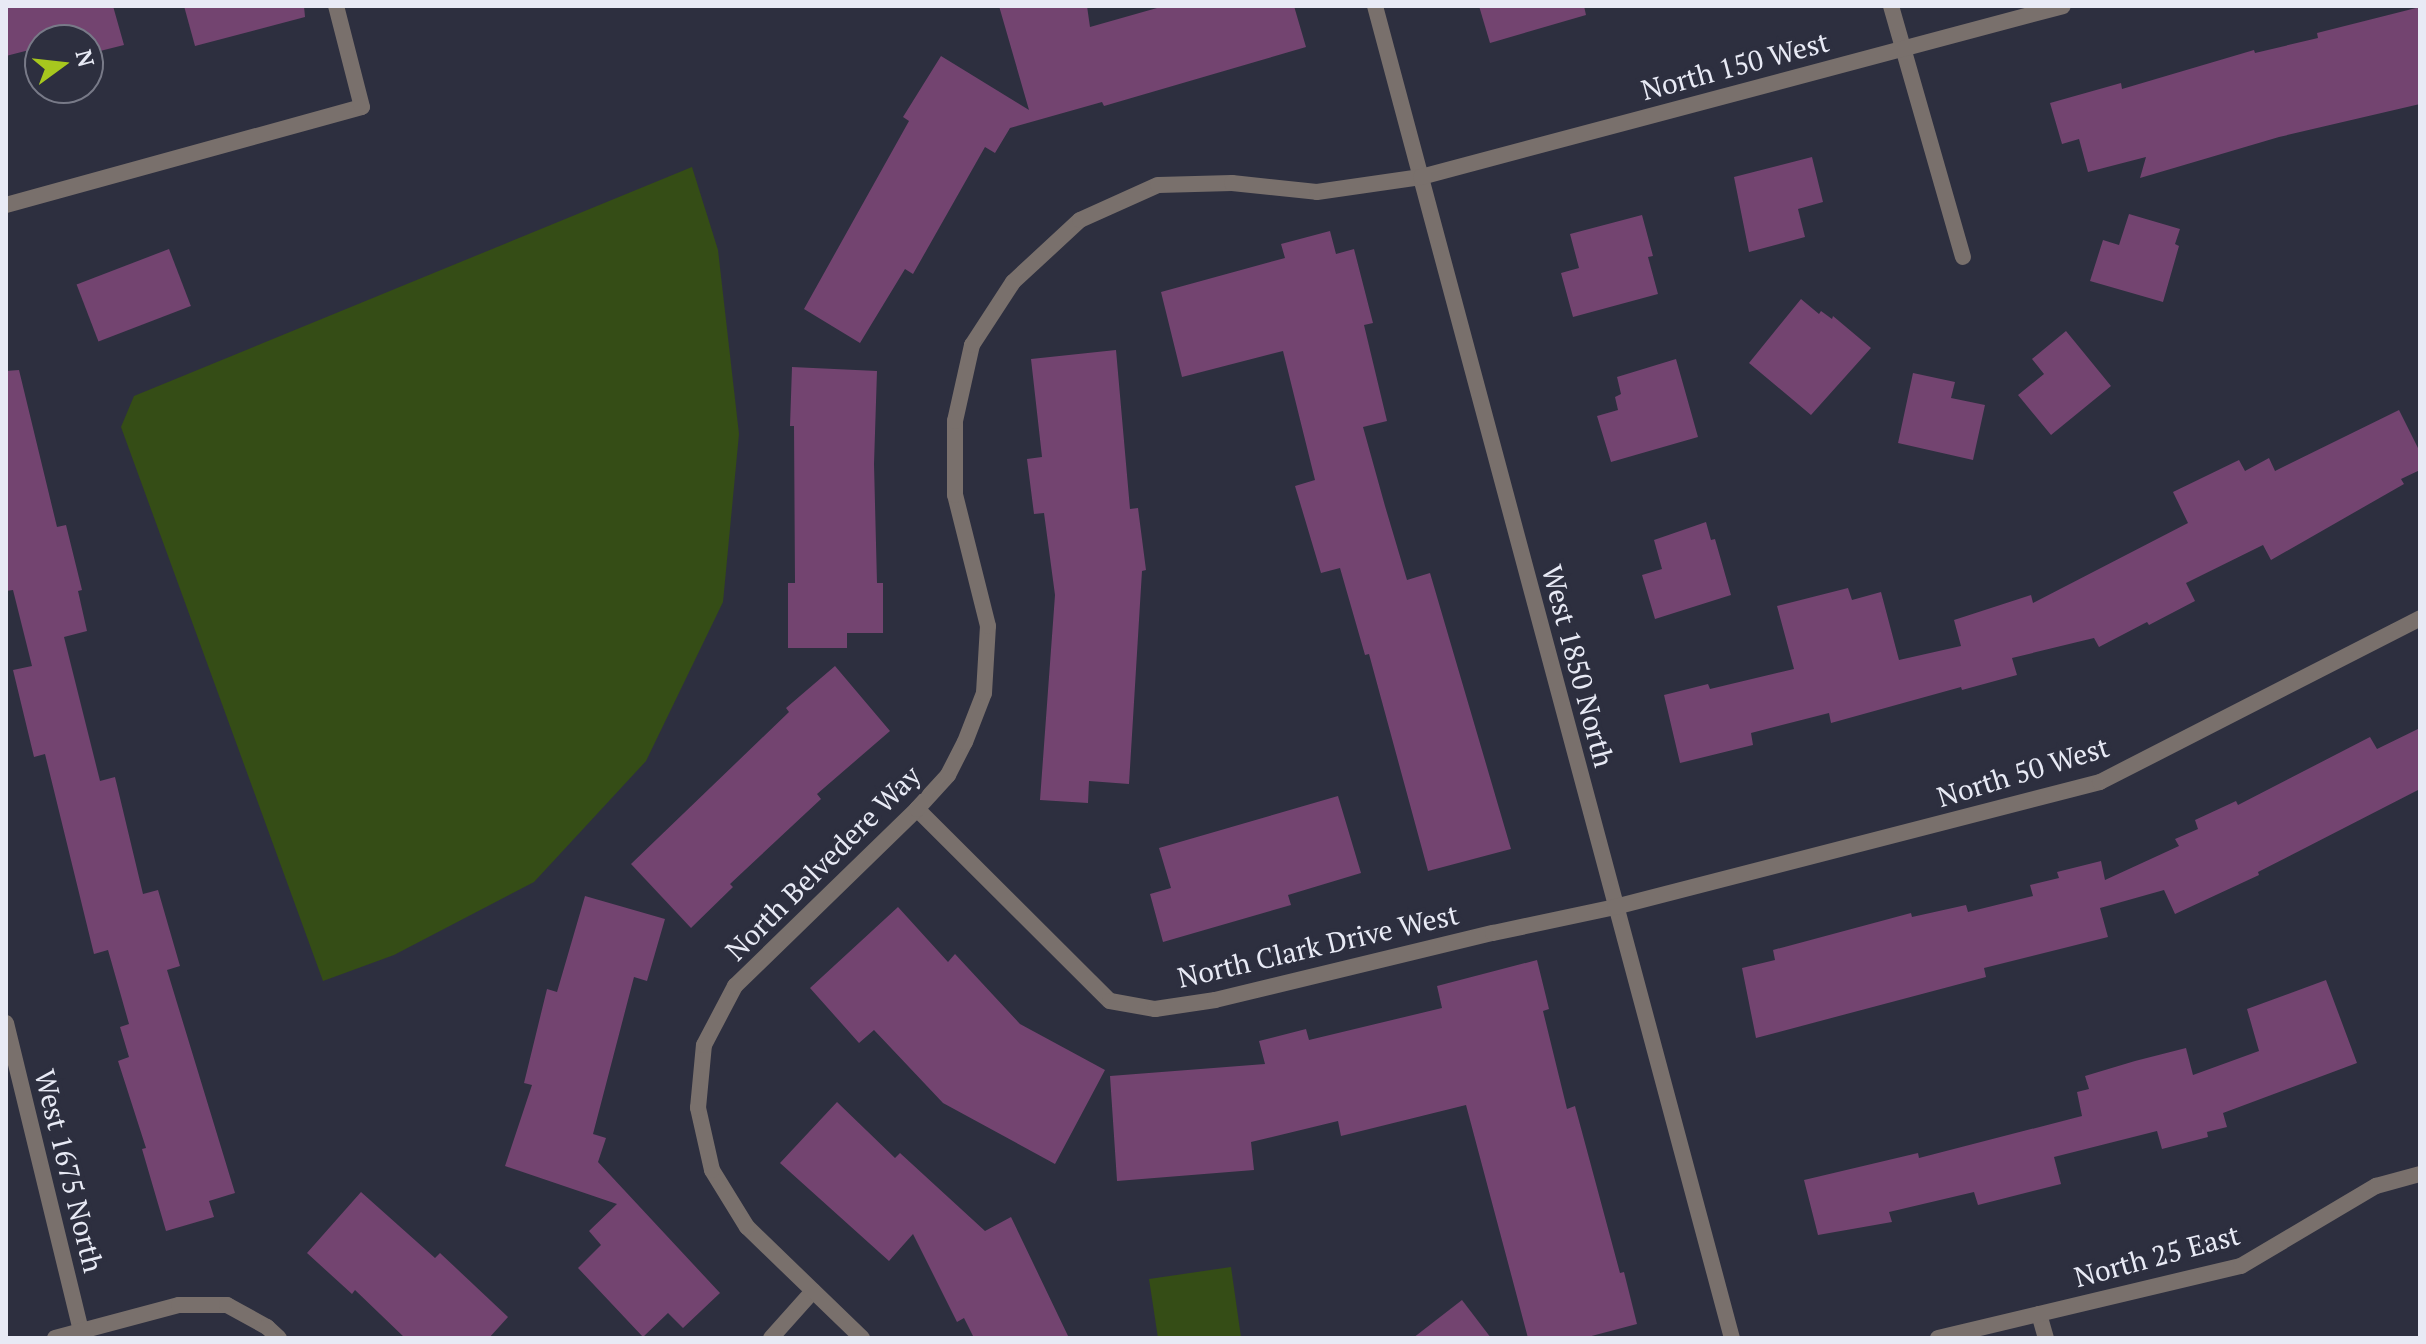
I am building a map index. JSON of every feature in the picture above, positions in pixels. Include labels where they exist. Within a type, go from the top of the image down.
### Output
[{"type":"street","points":[[6,205],[362,107],[336,6]]},
{"type":"street","name":"West 1850 North","points":[[1375,6],[1732,1338]]},
{"type":"street","points":[[1891,6],[1963,257]]},
{"type":"street","name":"North 150 West","points":[[1421,177],[2063,6]]},
{"type":"street","name":"North Belvedere Way","points":[[862,1338],[747,1227],[712,1170],[698,1108],[704,1045],[735,986],[948,775],[984,693],[988,626],[955,495],[955,421],[972,345],[1013,282],[1080,220],[1158,185],[1232,183],[1317,192],[1421,177]]},
{"type":"street","name":"North 50 West","points":[[1615,907],[2100,782],[2420,618]]},
{"type":"street","name":"North Clark Drive West","points":[[917,809],[1110,1001],[1155,1009],[1215,1000],[1615,907]]},
{"type":"street","name":"West 1675 North","points":[[6,1023],[81,1334]]},
{"type":"street","name":"North 25 East","points":[[1938,1338],[2241,1266],[2376,1186],[2420,1174]]},
{"type":"street","points":[[771,1338],[813,1291]]},
{"type":"street","points":[[55,1338],[81,1334],[179,1305],[227,1305],[279,1338]]},
{"type":"street","points":[[2039,1314],[2046,1338]]},
{"type":"green space","points":[[692,167],[718,250],[739,434],[723,602],[646,761],[534,882],[394,955],[323,981],[121,427],[134,396]]},
{"type":"green space","points":[[1231,1267],[1241,1337],[1158,1338],[1149,1279]]},
{"type":"building","points":[[6,6],[113,6],[124,45],[104,50],[104,24],[24,24],[24,51],[6,56]]},
{"type":"building","points":[[184,6],[304,6],[305,17],[195,46]]},
{"type":"building","points":[[999,6],[1087,6],[1090,27],[1164,6],[1294,6],[1306,47],[1104,106],[1102,102],[1010,128],[995,153],[985,147],[913,274],[905,269],[860,343],[804,309],[909,121],[903,117],[941,56],[1029,110]]},
{"type":"building","points":[[1479,6],[1584,6],[1586,15],[1490,43]]},
{"type":"building","points":[[2420,7],[2420,104],[2279,137],[2140,178],[2146,157],[2088,172],[2079,139],[2062,144],[2050,103],[2121,83],[2122,89],[2254,50],[2255,53],[2318,38],[2317,33]]},
{"type":"building","points":[[1812,157],[1823,202],[1798,209],[1805,237],[1749,252],[1734,177]]},
{"type":"building","points":[[2129,214],[2180,229],[2175,244],[2179,246],[2163,302],[2090,281],[2103,240],[2119,245]]},
{"type":"building","points":[[1642,215],[1653,256],[1648,257],[1658,294],[1573,317],[1561,273],[1579,268],[1570,234]]},
{"type":"building","points":[[1330,231],[1336,254],[1354,249],[1373,323],[1364,325],[1387,421],[1363,427],[1385,506],[1407,580],[1430,573],[1511,849],[1428,871],[1369,654],[1365,655],[1340,568],[1321,573],[1295,486],[1315,480],[1283,351],[1182,377],[1161,292],[1285,258],[1281,244]]},
{"type":"building","points":[[169,249],[191,306],[98,341],[77,284]]},
{"type":"building","points":[[1801,299],[1819,314],[1821,311],[1832,319],[1833,316],[1871,348],[1811,415],[1749,363]]},
{"type":"building","points":[[2066,331],[2111,386],[2051,435],[2018,395],[2044,374],[2032,359]]},
{"type":"building","points":[[1116,350],[1130,509],[1138,508],[1146,570],[1142,571],[1129,784],[1089,781],[1088,803],[1040,800],[1055,595],[1044,513],[1034,514],[1027,459],[1042,457],[1031,359]]},
{"type":"building","points":[[1676,359],[1698,437],[1611,462],[1597,416],[1618,410],[1615,397],[1621,394],[1617,377]]},
{"type":"building","points":[[792,367],[877,371],[874,464],[877,583],[883,583],[883,633],[847,633],[847,648],[788,648],[788,583],[795,583],[794,426],[790,426]]},
{"type":"building","points":[[19,370],[57,527],[66,525],[82,590],[78,591],[87,631],[64,637],[100,781],[115,777],[143,894],[158,890],[180,966],[167,970],[235,1193],[209,1201],[214,1217],[166,1231],[142,1149],[146,1148],[118,1061],[129,1057],[120,1027],[129,1024],[108,950],[94,954],[45,754],[34,757],[13,670],[32,666],[13,590],[6,591],[6,371]]},
{"type":"building","points":[[1913,373],[1955,382],[1951,398],[1985,405],[1973,460],[1898,443]]},
{"type":"building","points":[[2399,410],[2420,452],[2420,470],[2401,479],[2404,484],[2271,560],[2263,545],[2186,583],[2195,601],[2149,625],[2147,622],[2099,647],[2094,638],[2012,658],[2017,675],[1831,723],[1829,713],[1751,733],[1753,745],[1680,763],[1664,695],[1708,684],[1710,689],[1794,669],[1777,606],[1848,588],[1852,600],[1881,592],[1899,660],[1961,646],[1954,620],[2031,595],[2033,603],[2188,523],[2173,492],[2239,460],[2245,471],[2269,458],[2275,471]]},
{"type":"building","points":[[1706,522],[1711,540],[1715,539],[1731,595],[1655,619],[1642,575],[1662,569],[1654,540]]},
{"type":"building","points":[[835,666],[890,731],[817,794],[821,799],[730,884],[733,887],[691,928],[631,864],[789,712],[786,708]]},
{"type":"building","points":[[2420,728],[2420,789],[2258,872],[2259,875],[2175,914],[2164,890],[2100,908],[2108,937],[1984,968],[1986,977],[1756,1038],[1742,968],[1775,960],[1773,950],[1911,913],[1912,917],[1966,905],[1968,912],[2033,896],[2030,885],[2059,878],[2057,872],[2101,861],[2105,880],[2179,846],[2175,839],[2198,829],[2195,820],[2236,801],[2238,805],[2370,737],[2377,749]]},
{"type":"building","points":[[1338,796],[1361,873],[1288,895],[1291,905],[1163,942],[1150,894],[1171,888],[1159,848]]},
{"type":"building","points":[[585,896],[665,919],[647,981],[634,977],[593,1134],[606,1138],[598,1162],[720,1293],[683,1328],[668,1313],[643,1337],[578,1268],[601,1245],[589,1231],[617,1204],[505,1166],[532,1085],[524,1083],[547,989],[557,992]]},
{"type":"building","points":[[898,907],[948,962],[955,954],[1020,1024],[1105,1070],[1055,1164],[943,1103],[874,1030],[859,1043],[810,988]]},
{"type":"building","points":[[1537,960],[1549,1009],[1543,1011],[1567,1109],[1575,1106],[1620,1273],[1624,1272],[1637,1324],[1584,1338],[1528,1338],[1466,1105],[1341,1136],[1338,1121],[1251,1142],[1254,1170],[1117,1181],[1110,1076],[1265,1064],[1259,1041],[1306,1029],[1309,1040],[1442,1008],[1437,986]]},
{"type":"building","points":[[2326,980],[2357,1063],[2223,1113],[2227,1127],[2207,1132],[2208,1137],[2162,1149],[2157,1131],[2054,1157],[2061,1184],[1978,1205],[1974,1192],[1889,1212],[1892,1222],[1818,1235],[1804,1180],[1918,1153],[1919,1158],[2082,1116],[2077,1092],[2089,1089],[2085,1076],[2135,1061],[2186,1048],[2193,1075],[2259,1051],[2247,1009]]},
{"type":"building","points":[[837,1102],[895,1158],[900,1153],[985,1231],[1011,1217],[1069,1338],[974,1338],[964,1318],[957,1322],[913,1234],[889,1261],[780,1163]]},
{"type":"building","points":[[361,1192],[435,1258],[440,1253],[508,1317],[489,1338],[405,1338],[355,1290],[352,1294],[307,1253]]},
{"type":"building","points":[[1462,1300],[1491,1338],[1413,1338]]}]
